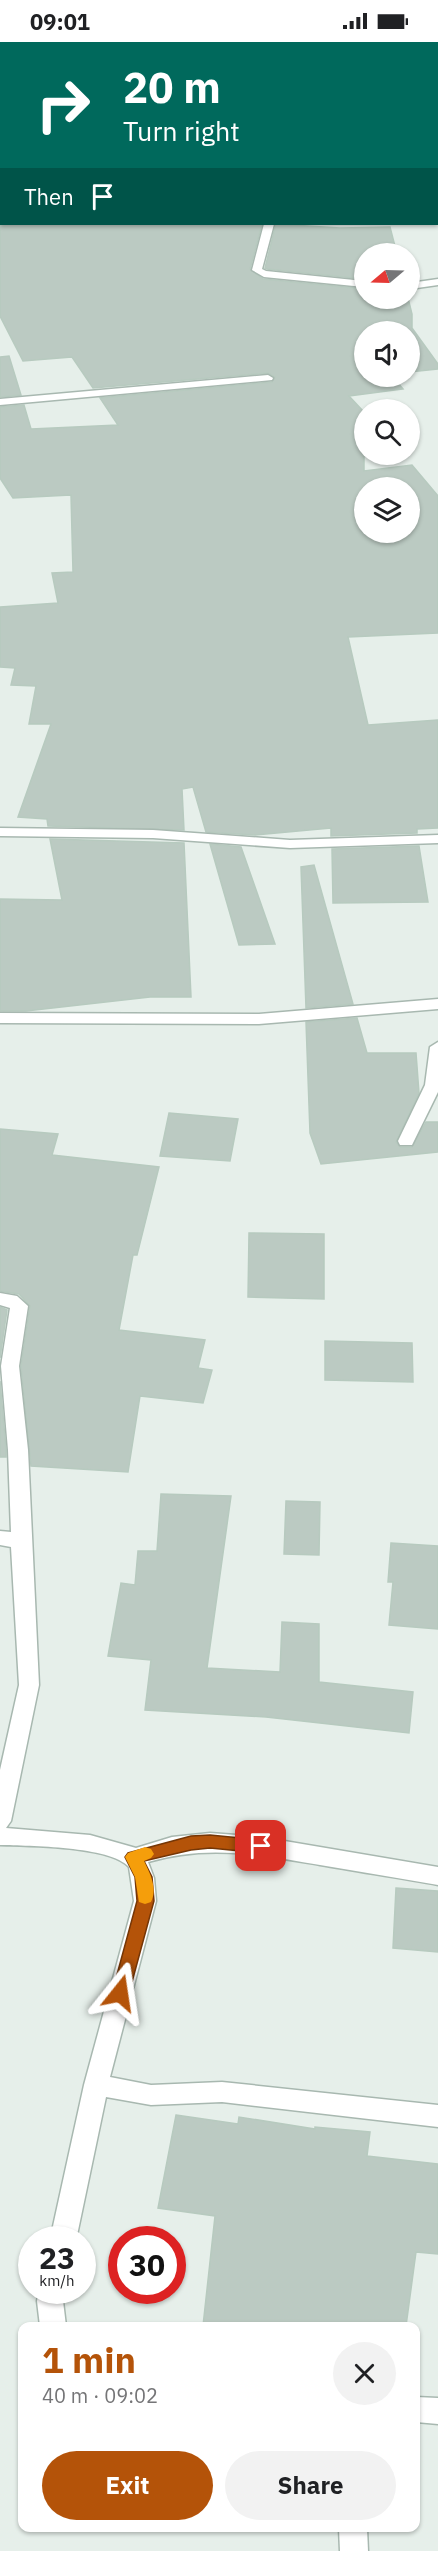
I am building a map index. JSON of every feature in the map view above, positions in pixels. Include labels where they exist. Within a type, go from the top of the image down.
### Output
[{"type":"street","points":[[269,225],[258,270],[278,277],[354,283]]},
{"type":"street","points":[[420,285],[438,282]]},
{"type":"street","points":[[0,402],[268,378]]},
{"type":"street","points":[[0,832],[153,834],[290,844],[438,840]]},
{"type":"street","points":[[0,1018],[259,1019],[438,1004]]},
{"type":"street","points":[[406,1141],[433,1085],[438,1047]]},
{"type":"street","points":[[0,1299],[11,1300],[19,1306],[10,1366],[18,1450],[29,1685],[0,1821]]},
{"type":"street","points":[[0,1538],[21,1541]]},
{"type":"street","points":[[0,1836],[100,1845],[119,1850],[134,1857],[143,1877],[145,1901],[96,2085],[66,2226]]},
{"type":"street","points":[[134,1857],[172,1846],[210,1842],[261,1846],[438,1876]]},
{"type":"street","points":[[96,2085],[151,2095],[222,2092],[438,2116]]},
{"type":"street","points":[[50,2304],[53,2322]]},
{"type":"street","points":[[420,2410],[438,2411]]},
{"type":"street","points":[[353,2532],[354,2551]]},
{"type":"building","points":[[0,225],[262,225],[250,269],[263,279],[354,288],[354,309],[411,309],[412,321],[354,321],[354,387],[401,387],[403,389],[349,396],[354,401],[354,465],[364,465],[364,471],[412,465],[438,496],[438,633],[348,637],[368,725],[438,720],[438,828],[417,829],[417,833],[331,836],[331,828],[255,835],[206,832],[193,787],[182,789],[184,830],[48,826],[47,819],[18,817],[51,724],[29,724],[36,686],[11,685],[15,668],[0,667],[0,607],[58,603],[52,573],[73,572],[71,495],[13,498],[0,478],[0,407],[24,405],[31,429],[118,425],[100,398],[272,382],[275,377],[268,373],[93,388],[72,357],[23,361],[0,316]]},
{"type":"building","points":[[276,225],[340,228],[390,227],[394,243],[354,243],[354,278],[265,268]]},
{"type":"building","points":[[420,339],[438,364],[438,369],[420,371]]},
{"type":"building","points":[[9,356],[21,395],[0,397],[0,357]]},
{"type":"building","points":[[50,839],[184,843],[191,997],[150,997],[26,1011],[0,1011],[0,899],[62,900]]},
{"type":"building","points":[[210,844],[241,847],[275,944],[239,945]]},
{"type":"building","points":[[419,846],[428,902],[333,903],[332,849]]},
{"type":"building","points":[[314,865],[353,1004],[306,1008],[301,867]]},
{"type":"building","points":[[357,1018],[367,1053],[416,1053],[419,1093],[396,1142],[400,1147],[412,1147],[426,1122],[438,1122],[438,1152],[321,1164],[310,1133],[306,1022]]},
{"type":"building","points":[[169,1113],[238,1119],[230,1161],[160,1156]]},
{"type":"building","points":[[0,1129],[58,1134],[52,1155],[159,1167],[137,1255],[133,1255],[119,1330],[205,1340],[198,1368],[212,1370],[203,1403],[140,1396],[128,1472],[31,1466],[21,1366],[30,1306],[19,1294],[0,1291]]},
{"type":"building","points":[[249,1233],[324,1234],[324,1299],[248,1297]]},
{"type":"building","points":[[0,1307],[7,1310],[0,1358]]},
{"type":"building","points":[[325,1341],[412,1343],[413,1382],[325,1380]]},
{"type":"building","points":[[0,1381],[6,1450],[6,1457],[0,1457]]},
{"type":"building","points":[[161,1494],[231,1496],[207,1668],[280,1672],[282,1622],[319,1624],[319,1682],[413,1692],[409,1733],[266,1717],[145,1710],[151,1660],[108,1656],[121,1583],[135,1585],[138,1551],[157,1551]]},
{"type":"building","points":[[286,1501],[320,1502],[319,1555],[284,1554]]},
{"type":"building","points":[[391,1543],[438,1546],[438,1629],[389,1625],[393,1582],[388,1582]]},
{"type":"building","points":[[396,1888],[438,1891],[438,1952],[393,1948]]},
{"type":"building","points":[[176,2115],[238,2124],[239,2117],[315,2129],[315,2127],[370,2132],[367,2156],[438,2164],[438,2254],[416,2252],[407,2322],[203,2322],[215,2216],[158,2208]]},
{"type":"slow traffic","points":[[145,1854],[134,1857],[143,1877],[145,1897]]},
{"type":"route","points":[[120,1993],[145,1901],[143,1877],[134,1857],[191,1843],[234,1843],[261,1846]]}]
